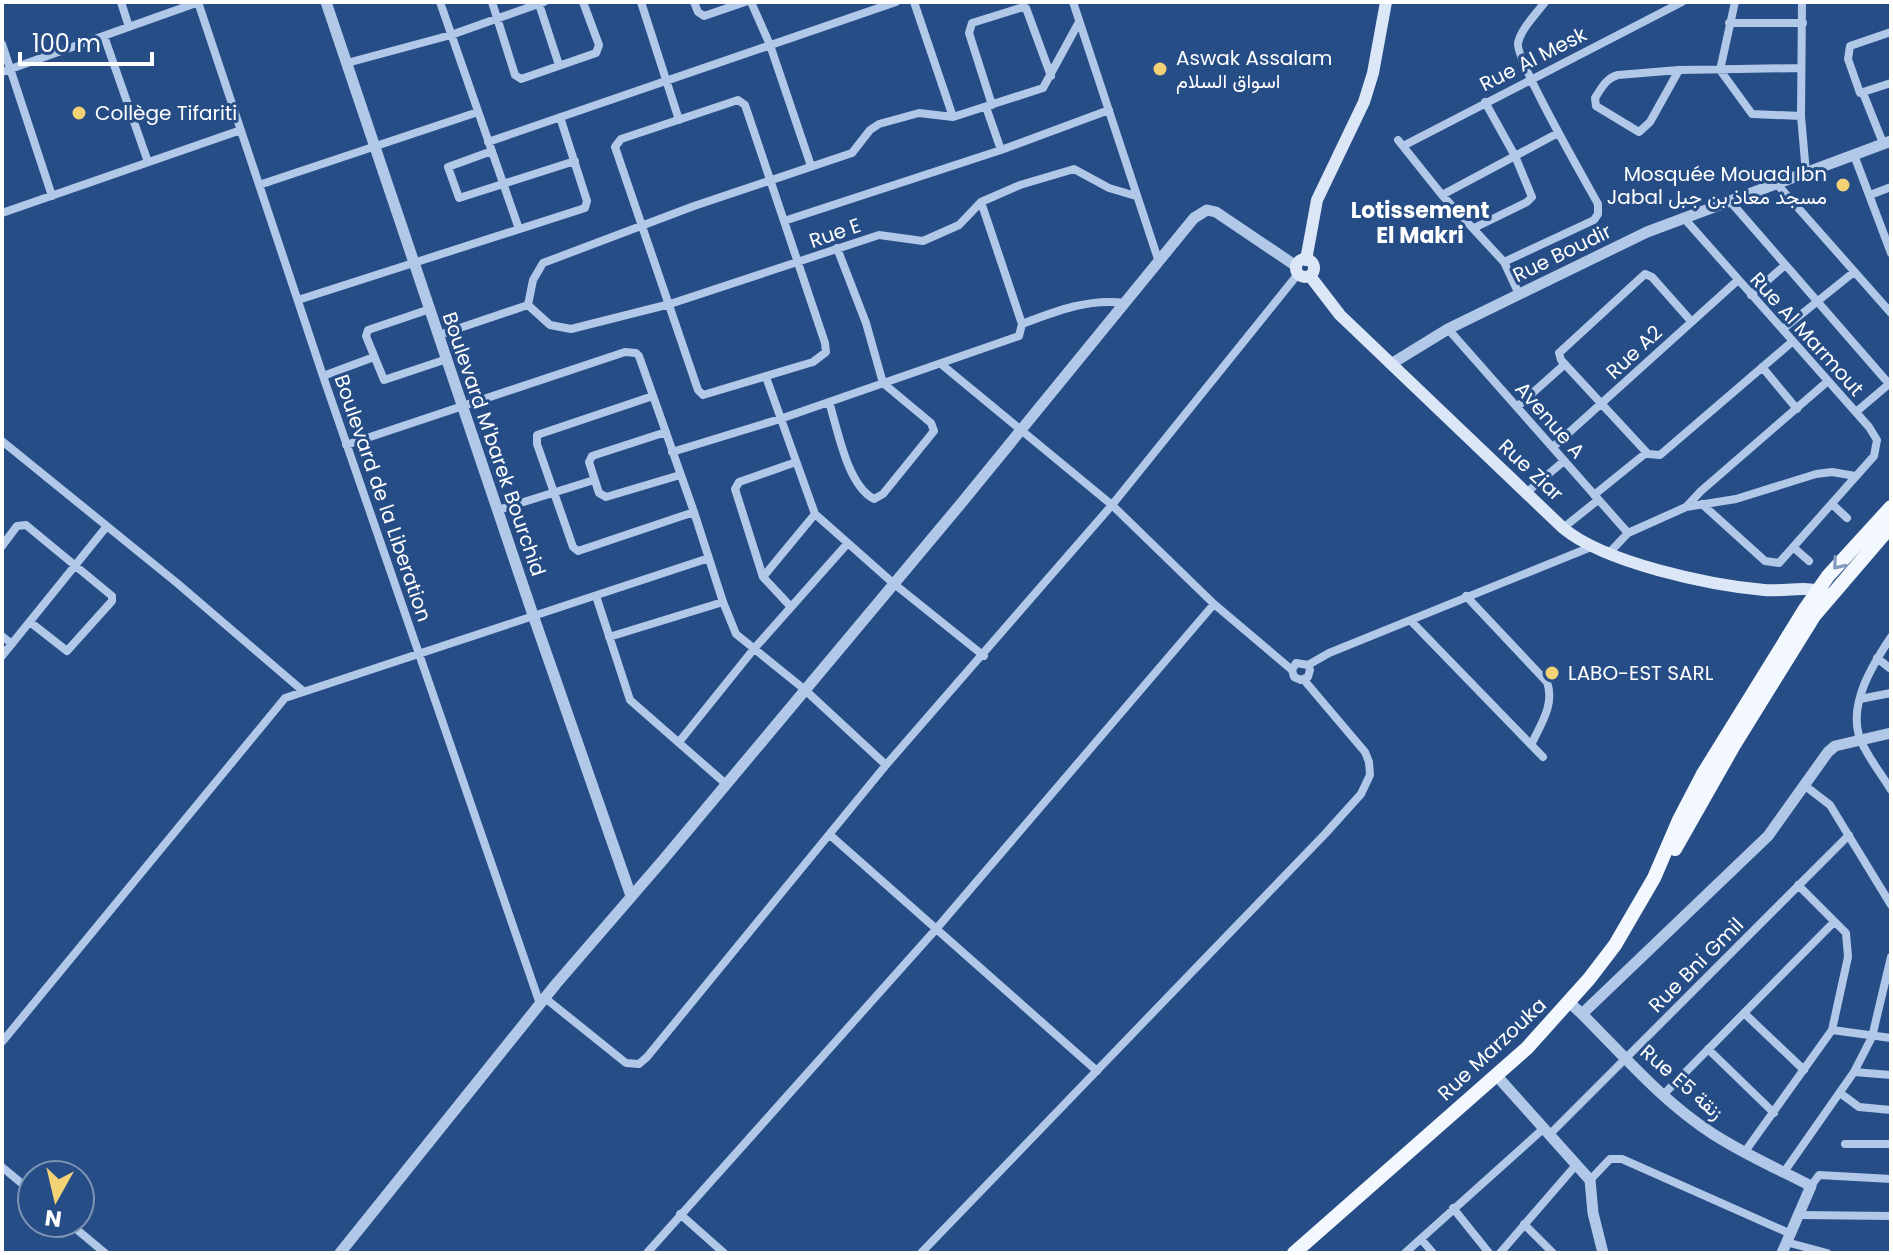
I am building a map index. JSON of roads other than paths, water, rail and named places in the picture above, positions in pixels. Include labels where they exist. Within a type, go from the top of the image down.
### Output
[{"type":"main road","points":[[1302,269],[1317,200],[1364,102],[1373,73],[1386,2]]},
{"type":"main road","name":"Rue Ziar","points":[[1302,269],[1340,315],[1563,528],[1591,547],[1693,577],[1784,592],[1804,589],[1824,592]]},
{"type":"main road","points":[[1654,878],[1664,869],[1720,757],[1810,613],[1861,538],[1891,507]]},
{"type":"main road","points":[[1824,592],[1891,526]]},
{"type":"main road","name":"Rue Ziar","points":[[1784,592],[1810,613]]},
{"type":"main road","points":[[1570,1003],[1615,945],[1654,878],[1703,774],[1734,745],[1810,613]]},
{"type":"main road","name":"Rue Marzouka","points":[[1294,1253],[1527,1048],[1570,1003]]},
{"type":"street","points":[[121,2],[129,27]]},
{"type":"street","points":[[6,70],[199,2]]},
{"type":"street","name":"Boulevard de la Liberation","points":[[199,2],[346,445],[542,1001]]},
{"type":"street","name":"Boulevard M'barek Bourchid","points":[[326,2],[631,896]]},
{"type":"street","points":[[440,2],[519,229]]},
{"type":"street","points":[[492,2],[517,78],[521,79],[596,53],[599,49],[583,2]]},
{"type":"street","points":[[641,2],[679,120]]},
{"type":"street","points":[[694,2],[702,16],[745,2]]},
{"type":"street","points":[[751,2],[770,45],[811,166]]},
{"type":"street","points":[[852,2],[857,14]]},
{"type":"street","points":[[575,161],[461,199],[448,171],[451,164],[560,117],[896,2]]},
{"type":"street","points":[[914,2],[953,117]]},
{"type":"street","points":[[1073,2],[1159,262]]},
{"type":"street","points":[[1504,262],[1594,220],[1598,214],[1598,204],[1558,133],[1517,46],[1545,2]]},
{"type":"street","points":[[1735,2],[1720,70],[1752,114],[1801,116]]},
{"type":"street","points":[[1802,2],[1801,116],[1806,173]]},
{"type":"street","points":[[347,63],[451,35],[542,3],[559,65]]},
{"type":"street","name":"Rue Al Mesk","points":[[1442,195],[1401,143],[1681,3]]},
{"type":"street","points":[[1001,150],[969,33],[972,23],[1026,8],[1051,76]]},
{"type":"street","points":[[439,335],[528,305],[533,280],[543,263],[852,153],[870,130],[879,124],[919,113],[953,117],[1043,88],[1079,22]]},
{"type":"street","points":[[1729,23],[1803,23]]},
{"type":"street","points":[[1887,142],[1862,93],[1847,54],[1850,46],[1891,32]]},
{"type":"street","points":[[104,36],[148,162]]},
{"type":"street","points":[[2,44],[6,70],[52,196]]},
{"type":"street","points":[[1679,70],[1650,122],[1641,131],[1629,128],[1596,106],[1595,98],[1612,76],[1679,70],[1801,68]]},
{"type":"street","points":[[1862,93],[1891,83]]},
{"type":"street","points":[[738,100],[745,105],[772,179],[826,352],[813,362],[709,395],[701,394],[616,150],[621,139],[679,120],[738,100]]},
{"type":"street","points":[[1474,228],[1531,199],[1515,156],[1485,102]]},
{"type":"street","points":[[784,221],[1001,150],[1109,110]]},
{"type":"street","points":[[259,185],[478,112]]},
{"type":"street","points":[[298,300],[586,207],[587,201],[560,117]]},
{"type":"street","points":[[2,213],[241,130]]},
{"type":"street","points":[[1519,294],[1504,262],[1442,195],[1558,133]]},
{"type":"street","name":"Rue Boudir","points":[[1391,364],[1448,329],[1683,217],[1887,142]]},
{"type":"street","points":[[1854,155],[1890,253]]},
{"type":"street","name":"Rue E","points":[[528,305],[550,325],[571,329],[670,304],[879,235],[923,241],[959,225],[981,202],[1020,185],[1074,169],[1109,188],[1136,196]]},
{"type":"street","points":[[1776,183],[1891,313]]},
{"type":"street","points":[[1870,195],[1891,187]]},
{"type":"street","points":[[1729,199],[1890,385],[1856,412]]},
{"type":"street","points":[[672,452],[780,419],[1018,337],[1022,324],[981,202]]},
{"type":"street","points":[[340,1253],[542,1001],[726,784],[1194,218],[1210,210],[1224,216],[1302,269],[1112,505],[984,656],[886,765],[733,955],[639,1064],[626,1063],[542,1001]]},
{"type":"street","name":"Rue Al Marmout","points":[[1683,217],[1856,412],[1877,440],[1874,456],[1855,476]]},
{"type":"street","points":[[829,402],[852,475],[871,498],[878,498],[934,429],[931,423],[883,383],[866,323],[837,248]]},
{"type":"street","points":[[1751,295],[1784,266]]},
{"type":"street","points":[[1783,329],[1854,272]]},
{"type":"street","points":[[1691,321],[1646,274],[1559,353],[1563,362],[1646,453],[1660,455],[1793,341]]},
{"type":"street","name":"Rue A2","points":[[1553,447],[1737,281]]},
{"type":"street","points":[[1022,324],[1051,312],[1095,301],[1125,303]]},
{"type":"street","points":[[430,309],[368,330],[366,336],[384,380],[447,359]]},
{"type":"street","name":"Avenue A","points":[[1448,329],[1628,533]]},
{"type":"street","points":[[346,445],[631,351],[639,356],[736,634],[804,689],[886,765]]},
{"type":"street","points":[[323,376],[374,357]]},
{"type":"street","points":[[1517,407],[1563,362]]},
{"type":"street","points":[[921,1253],[1325,834],[1361,794],[1370,769],[1365,752],[1304,680],[1294,677],[1292,670],[1214,604],[1112,505],[941,364]]},
{"type":"street","points":[[1762,367],[1797,409]]},
{"type":"street","points":[[766,377],[815,514],[893,583],[984,656]]},
{"type":"street","points":[[1686,507],[1828,381]]},
{"type":"street","points":[[653,396],[537,435],[536,442],[553,494],[573,547],[578,551],[694,512]]},
{"type":"street","points":[[666,432],[592,456],[589,462],[594,480],[600,495],[606,497],[680,475]]},
{"type":"street","points":[[2,441],[303,691]]},
{"type":"street","points":[[1563,528],[1646,453]]},
{"type":"street","points":[[1526,493],[1564,461]]},
{"type":"street","points":[[791,607],[763,577],[736,487],[744,480],[796,462]]},
{"type":"street","points":[[1609,553],[1628,533],[1686,507],[1702,504],[1736,499],[1816,474],[1832,472],[1855,476],[1779,563],[1770,563],[1702,504]]},
{"type":"street","points":[[498,510],[594,480]]},
{"type":"street","points":[[1832,504],[1847,518]]},
{"type":"street","points":[[763,577],[815,514]]},
{"type":"street","points":[[2,546],[17,526],[26,525],[110,592],[112,601],[71,650],[67,651],[30,622]]},
{"type":"street","points":[[2,656],[107,526]]},
{"type":"street","points":[[679,742],[753,650],[847,544]]},
{"type":"street","points":[[1292,670],[1299,662],[1308,665],[1329,653],[1591,547]]},
{"type":"street","points":[[1793,547],[1809,561]]},
{"type":"street","points":[[4,1036],[285,698],[709,558]]},
{"type":"street","points":[[596,596],[630,700],[726,784]]},
{"type":"street","points":[[1466,596],[1547,682],[1551,694],[1547,711],[1531,745]]},
{"type":"street","points":[[609,637],[723,602]]},
{"type":"street","points":[[647,1253],[937,928],[1214,604]]},
{"type":"street","points":[[1411,621],[1543,757]]},
{"type":"street","points":[[2,636],[12,644]]},
{"type":"street","points":[[1891,637],[1877,658],[1856,711],[1860,739],[1891,790]]},
{"type":"street","points":[[1877,658],[1891,669]]},
{"type":"street","points":[[1304,680],[1310,672],[1308,665]]},
{"type":"street","points":[[1860,699],[1891,693]]},
{"type":"street","points":[[1582,1014],[1761,843],[1823,757],[1835,746],[1891,733]]},
{"type":"street","points":[[1804,785],[1830,805],[1891,905]]},
{"type":"street","points":[[830,835],[1097,1071]]},
{"type":"street","name":"Rue Bni Gmil","points":[[1405,1253],[1453,1208],[1546,1132],[1626,1058],[1849,835]]},
{"type":"street","points":[[1744,1153],[1832,1030],[1849,948],[1846,933],[1798,885]]},
{"type":"street","points":[[1663,1095],[1834,922]]},
{"type":"street","points":[[1784,1172],[1854,1072],[1872,1037],[1891,957]]},
{"type":"street","name":"Rue Marzouka","points":[[1570,1003],[1582,1014]]},
{"type":"street","points":[[1744,1013],[1804,1070]]},
{"type":"street","name":"Rue E5 زنقة","points":[[1582,1014],[1663,1095],[1712,1133],[1744,1153],[1813,1182]]},
{"type":"street","points":[[1832,1030],[1891,1038]]},
{"type":"street","points":[[1708,1049],[1774,1113]]},
{"type":"street","points":[[1854,1072],[1891,1075]]},
{"type":"street","points":[[1496,1075],[1590,1180],[1593,1213],[1603,1253]]},
{"type":"street","points":[[1840,1093],[1859,1107],[1891,1110]]},
{"type":"street","points":[[1845,1144],[1891,1144]]},
{"type":"street","points":[[1590,1180],[1610,1159],[1622,1159],[1786,1243],[1827,1253]]},
{"type":"street","points":[[1500,1253],[1576,1165]]},
{"type":"street","points":[[1786,1243],[1813,1182],[1823,1175],[1891,1179]]},
{"type":"street","points":[[1453,1208],[1489,1253]]},
{"type":"street","points":[[680,1214],[724,1253]]},
{"type":"street","points":[[1797,1215],[1891,1216]]},
{"type":"street","points":[[1524,1224],[1553,1253]]},
{"type":"street","points":[[88,1239],[105,1253]]},
{"type":"street","points":[[1421,1239],[1433,1253]]},
{"type":"place","name":"Aswak Assalam اسواق السلام","points":[[1160,69]]},
{"type":"place","name":"Collège Tifariti","points":[[79,113]]},
{"type":"place","name":"Mosquée Mouad Ibn Jabal مسجد معاذ بن جبل","points":[[1843,185]]},
{"type":"place","name":"LABO-EST SARL","points":[[1552,673]]},
{"type":"district","name":"Lotissement El Makri","points":[[1420,222]]}]
